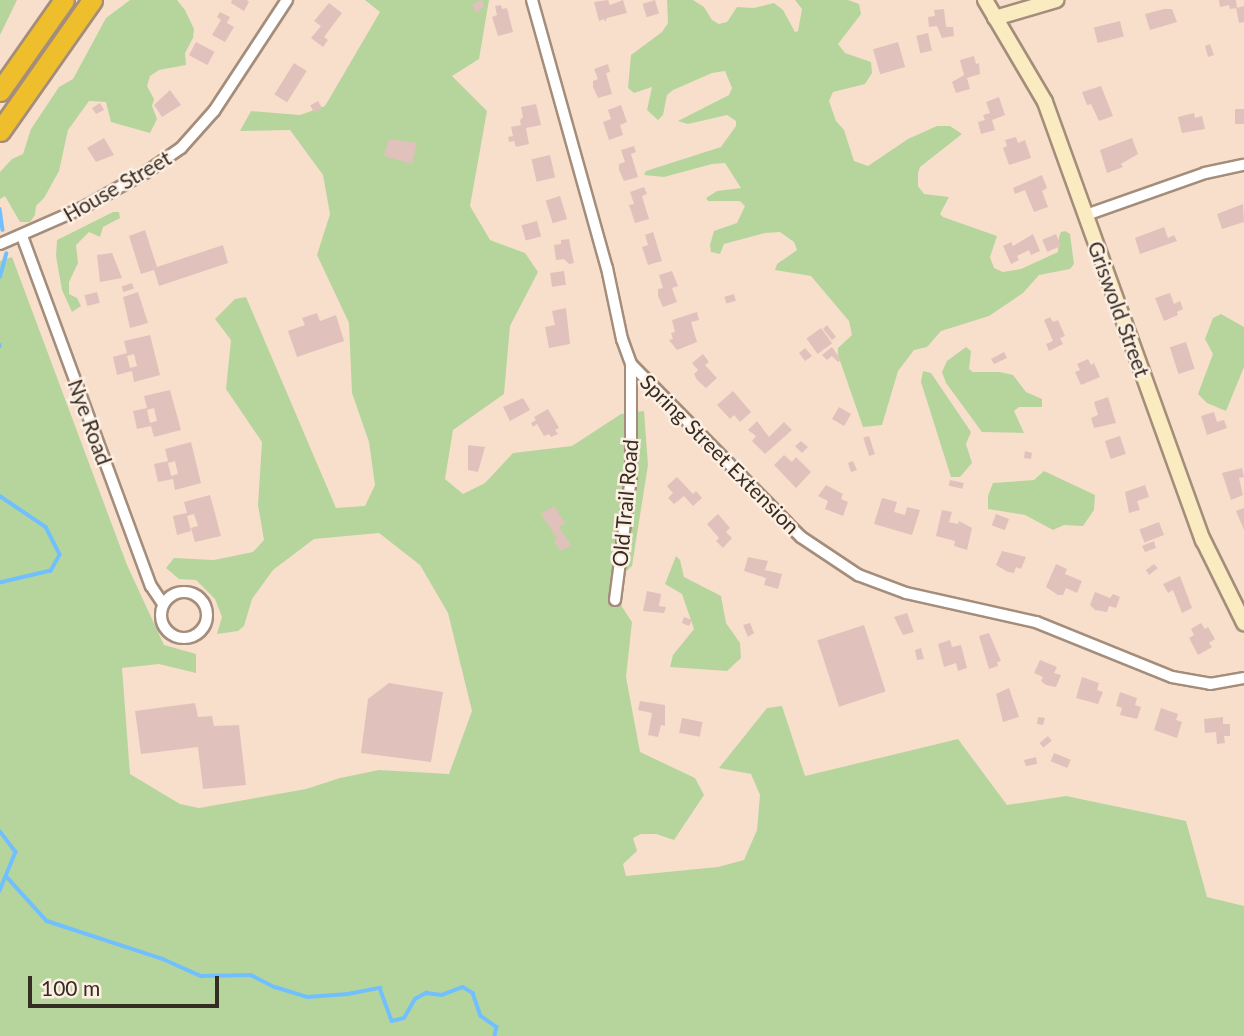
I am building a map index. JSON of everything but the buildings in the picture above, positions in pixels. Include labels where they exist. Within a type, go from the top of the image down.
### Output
[{"type":"highway","points":[[0,78],[56,0]]},
{"type":"highway","points":[[0,91],[64,0]]},
{"type":"highway","points":[[0,131],[92,0]]},
{"type":"main road","name":"Griswold Street","points":[[985,0],[1040,91],[1203,540],[1244,623]]},
{"type":"main road","points":[[995,18],[1056,0]]},
{"type":"street","name":"House Street","points":[[0,244],[22,236],[125,185],[186,144],[220,103],[287,0]]},
{"type":"street","name":"Spring Street Extension","points":[[532,0],[607,268],[622,339],[631,364],[802,537],[858,575],[906,593],[1036,622],[1172,677],[1210,684],[1244,678]]},
{"type":"street","points":[[1086,215],[1205,173],[1244,165]]},
{"type":"street","name":"Nye Road","points":[[22,236],[151,586],[163,604],[162,623],[170,634],[189,637],[204,625],[204,604],[194,594],[180,592],[163,604]]},
{"type":"street","name":"Old Trail Road","points":[[615,600],[631,476],[631,364]]},
{"type":"green space","points":[[0,0],[17,0],[0,35]]},
{"type":"green space","points":[[130,0],[177,0],[194,29],[193,38],[185,53],[186,65],[159,70],[150,76],[147,86],[154,99],[152,106],[157,119],[150,133],[111,122],[106,102],[89,101],[68,130],[59,171],[44,198],[36,206],[35,215],[30,222],[20,222],[5,196],[0,199],[0,172],[12,159],[23,154],[31,129],[59,87],[73,79],[106,18]]},
{"type":"green space","points":[[365,0],[489,0],[479,59],[452,76],[487,111],[470,206],[490,240],[525,253],[538,272],[510,326],[504,394],[453,430],[445,479],[463,494],[485,483],[513,453],[572,446],[621,414],[644,411],[648,465],[632,566],[609,587],[632,622],[626,677],[640,752],[695,778],[704,795],[674,840],[656,834],[641,834],[633,838],[637,851],[623,864],[626,876],[718,867],[744,860],[757,830],[760,795],[751,774],[719,768],[767,708],[782,706],[805,776],[958,739],[1007,805],[1066,796],[1186,821],[1207,897],[1244,906],[1244,1036],[0,1036],[0,261],[12,257],[127,565],[164,645],[196,654],[196,673],[159,664],[122,668],[130,774],[180,804],[199,808],[306,789],[379,770],[449,774],[472,711],[448,613],[420,565],[379,533],[314,539],[273,570],[252,599],[244,626],[238,631],[217,634],[222,617],[215,599],[196,580],[179,579],[166,568],[174,558],[214,560],[253,552],[264,540],[258,505],[262,442],[226,389],[231,340],[215,319],[235,299],[246,297],[336,508],[365,506],[375,485],[369,442],[352,393],[349,323],[317,255],[330,214],[323,175],[290,130],[240,131],[251,111],[300,115],[325,106],[380,12]]},
{"type":"green space","points":[[667,0],[693,0],[704,7],[712,20],[719,24],[727,22],[737,7],[754,8],[774,3],[783,10],[795,32],[798,31],[802,9],[795,0],[848,0],[859,4],[861,14],[838,44],[845,53],[871,62],[872,73],[865,84],[833,92],[829,101],[836,121],[844,130],[854,161],[868,166],[908,139],[937,126],[950,126],[962,134],[920,167],[918,173],[918,186],[924,194],[949,197],[940,214],[997,236],[990,257],[994,268],[1003,272],[1021,269],[1058,252],[1059,237],[1061,232],[1065,231],[1070,234],[1074,264],[1070,269],[1039,275],[1023,293],[989,316],[941,331],[927,347],[914,350],[898,371],[882,425],[863,427],[838,355],[838,348],[852,335],[849,321],[811,276],[775,270],[777,264],[797,250],[794,242],[780,232],[765,233],[724,244],[720,254],[711,252],[714,231],[737,223],[745,206],[740,201],[708,201],[706,198],[717,191],[741,188],[725,163],[664,177],[644,175],[646,171],[721,147],[736,126],[736,121],[727,115],[688,124],[678,121],[729,95],[732,88],[725,71],[712,73],[673,90],[667,95],[663,115],[658,120],[647,110],[652,87],[634,93],[628,88],[631,55],[662,32],[668,23]]},
{"type":"green space","points":[[113,212],[119,212],[120,218],[103,227],[100,237],[89,232],[76,245],[78,263],[69,282],[69,294],[77,298],[81,306],[72,312],[62,290],[56,256],[57,240]]},
{"type":"green space","points":[[1221,314],[1244,327],[1244,367],[1226,411],[1207,403],[1198,394],[1213,354],[1205,339],[1213,318]]},
{"type":"green space","points":[[966,347],[971,351],[969,369],[973,372],[1013,375],[1026,392],[1042,399],[1042,407],[1019,407],[1014,411],[1024,433],[982,432],[946,383],[942,372],[947,361]]},
{"type":"green space","points":[[923,371],[931,373],[971,432],[966,444],[972,463],[960,477],[951,477],[921,382]]},
{"type":"green space","points":[[1044,471],[1095,495],[1094,510],[1083,526],[1064,525],[1053,530],[1025,515],[988,509],[988,496],[993,483],[1034,480]]},
{"type":"green space","points":[[676,556],[680,560],[684,577],[721,596],[726,623],[740,643],[741,658],[727,671],[670,667],[673,655],[694,629],[682,594],[665,584]]},
{"type":"waterway","points":[[0,209],[3,230]]},
{"type":"waterway","points":[[0,277],[6,254]]},
{"type":"waterway","points":[[0,496],[46,527],[60,555],[51,571],[0,583]]},
{"type":"waterway","points":[[0,831],[16,852],[0,891]]},
{"type":"waterway","points":[[6,876],[47,921],[163,959],[201,976],[251,975],[275,987],[307,997],[380,988],[392,1021],[404,1018],[415,999],[426,993],[442,995],[463,987],[473,993],[481,1016],[497,1027],[495,1036]]}]
